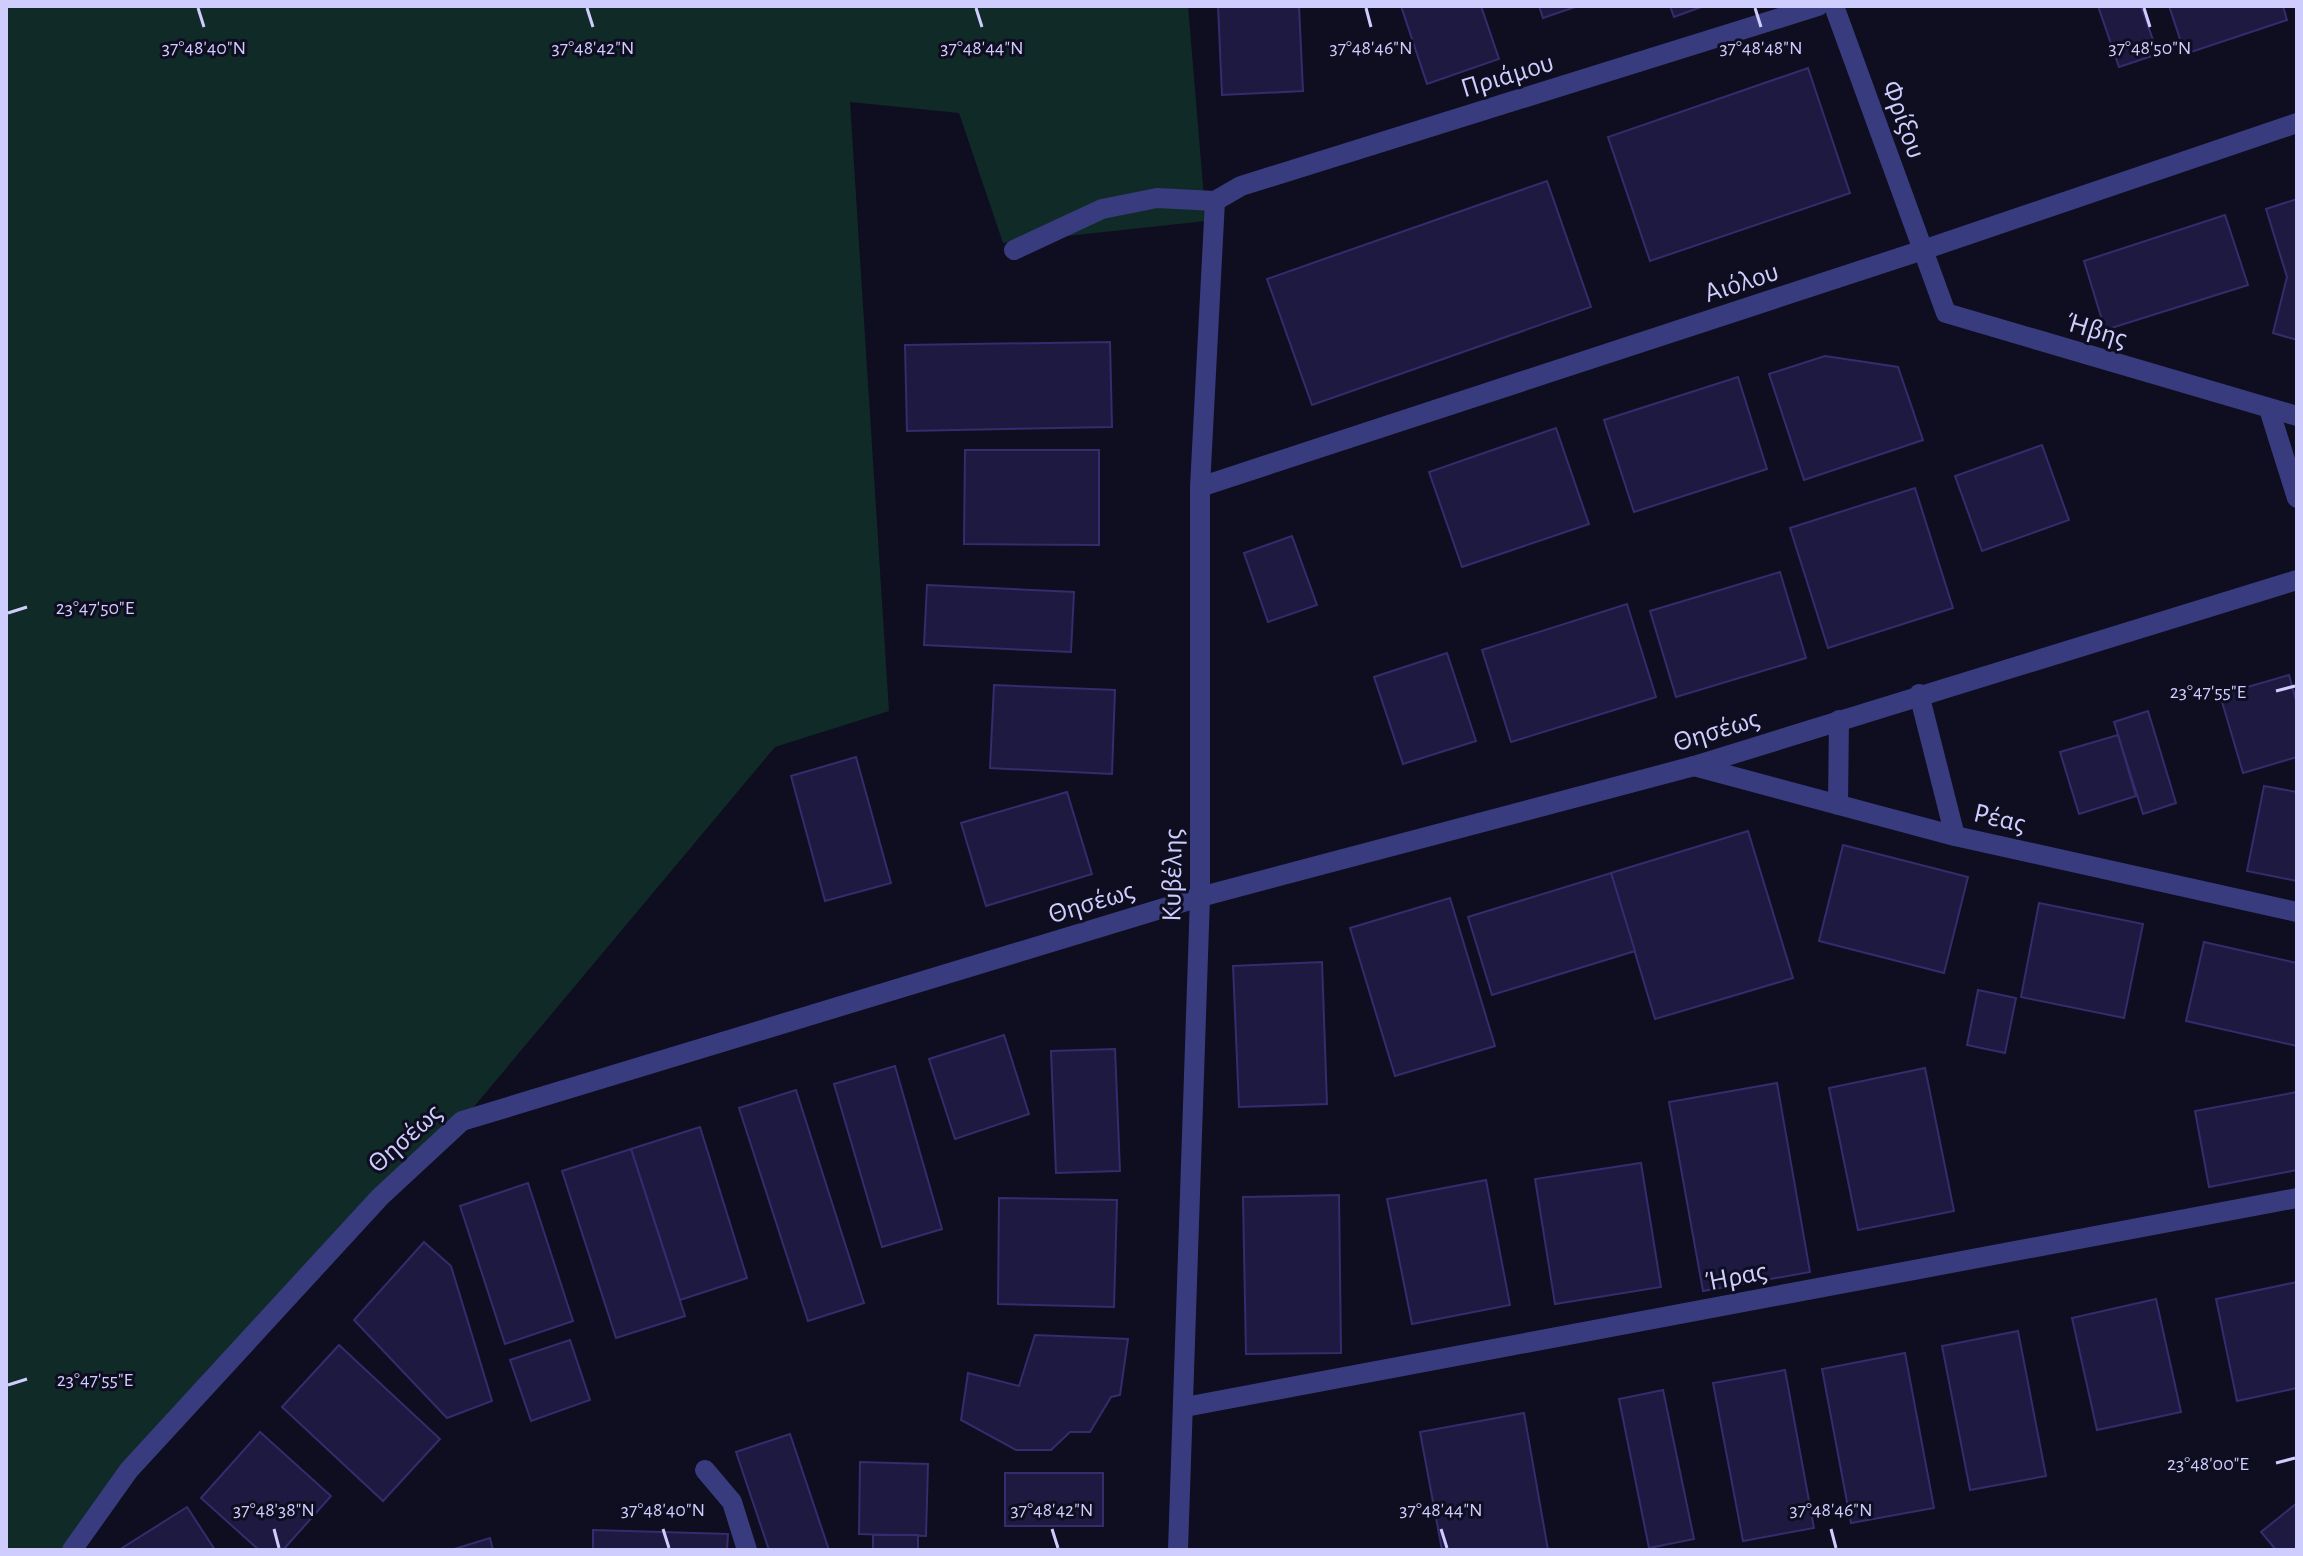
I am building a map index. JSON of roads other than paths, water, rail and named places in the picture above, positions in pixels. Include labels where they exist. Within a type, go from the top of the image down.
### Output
[{"type":"street","name":"Πριάμου","points":[[1215,201],[1241,186],[1818,6]]},
{"type":"street","name":"Φρίξου","points":[[1834,6],[1923,250]]},
{"type":"street","name":"Αιόλου","points":[[1200,487],[1923,250],[2297,123]]},
{"type":"street","points":[[1014,250],[1102,209],[1157,198],[1215,201]]},
{"type":"street","name":"Κυβέλης","points":[[1178,1550],[1200,897],[1200,487],[1215,201]]},
{"type":"street","name":"Ήβης","points":[[1923,250],[1946,313],[2297,416]]},
{"type":"street","points":[[2269,409],[2297,498]]},
{"type":"street","name":"Θησέως","points":[[72,1550],[129,1470],[380,1197],[462,1121],[1200,897],[1694,766],[1919,694],[2297,580]]},
{"type":"street","points":[[1919,694],[1955,836]]},
{"type":"street","points":[[1838,805],[1839,720]]},
{"type":"street","name":"Ρέας","points":[[1694,766],[1955,836],[2297,912]]},
{"type":"street","name":"Ήρας","points":[[1185,1407],[2297,1198]]},
{"type":"street","points":[[705,1470],[732,1502],[747,1550]]}]
